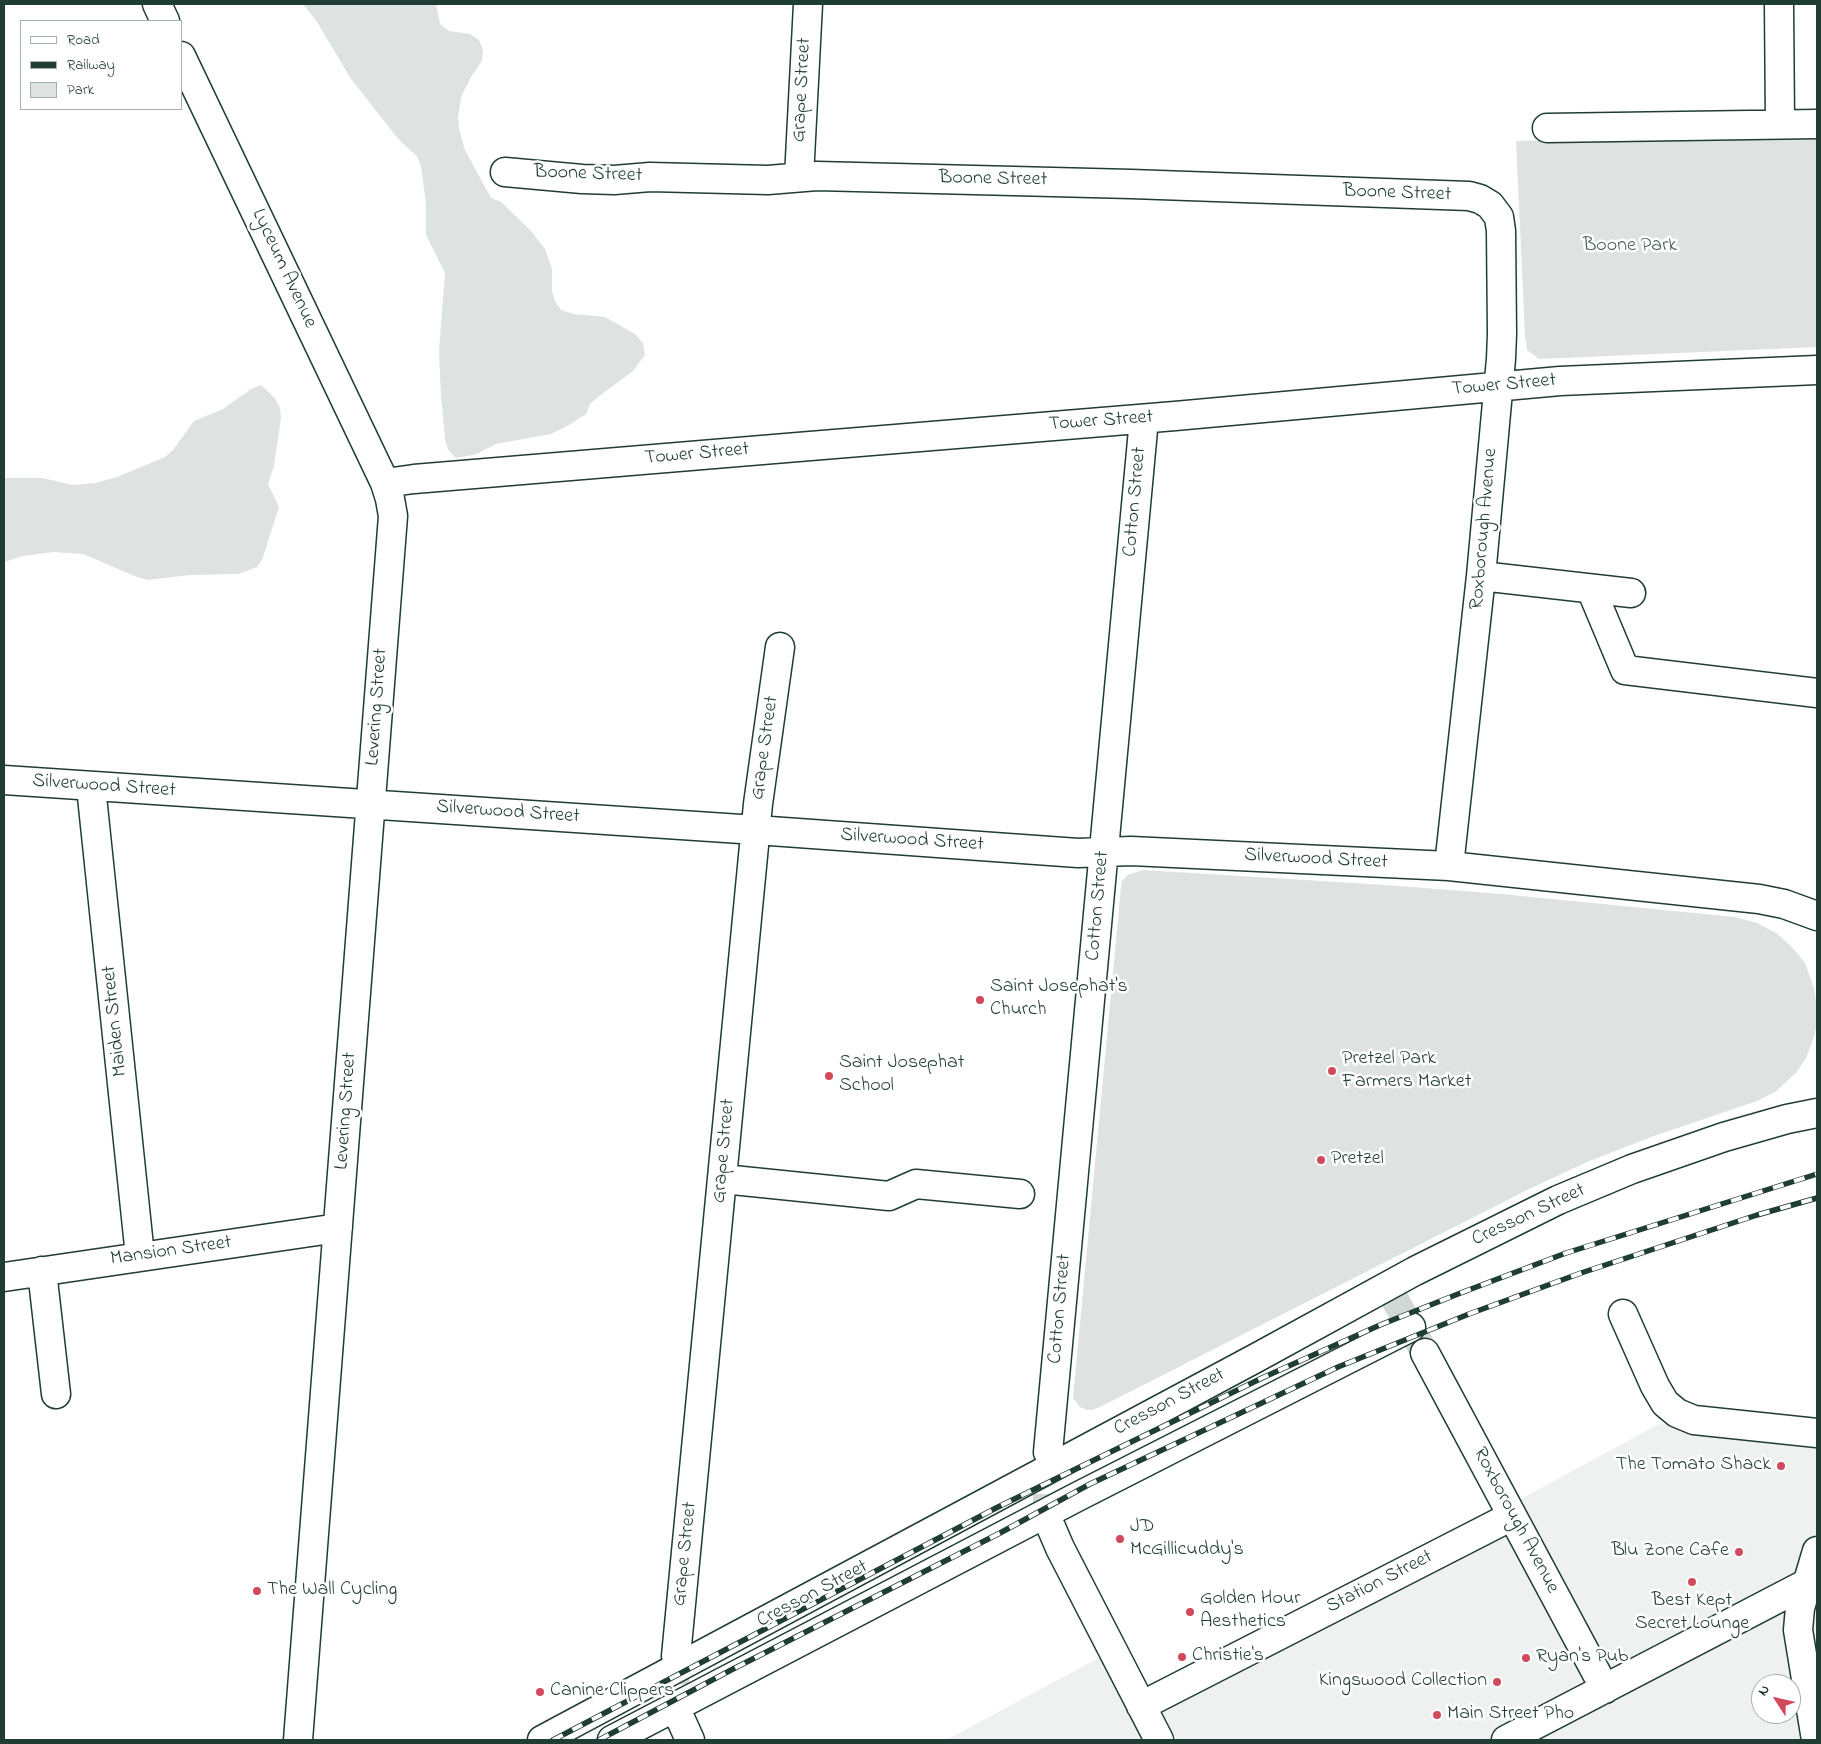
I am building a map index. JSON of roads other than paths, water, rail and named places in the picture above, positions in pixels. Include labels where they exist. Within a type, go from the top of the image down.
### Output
[{"type":"street","points":[[156,4],[164,20]]},
{"type":"street","name":"Grape Street","points":[[799,177],[808,4]]},
{"type":"street","points":[[1779,4],[1780,124]]},
{"type":"street","name":"Lyceum Avenue","points":[[182,58],[385,483]]},
{"type":"street","points":[[1547,128],[1817,124]]},
{"type":"street","name":"Boone Street","points":[[505,172],[614,180],[650,177],[768,180],[818,176],[1131,184],[1469,196],[1480,199]]},
{"type":"street","name":"Roxborough Avenue","points":[[1449,866],[1481,576],[1502,334],[1501,231],[1499,217],[1490,205],[1480,199]]},
{"type":"street","name":"Tower Street","points":[[385,483],[414,479],[1144,419],[1560,381],[1817,370]]},
{"type":"street","name":"Cotton Street","points":[[1048,1452],[1144,419]]},
{"type":"street","name":"Levering Street","points":[[298,1740],[393,516],[385,483]]},
{"type":"street","points":[[1481,576],[1631,593]]},
{"type":"street","points":[[1591,589],[1625,670],[1817,692]]},
{"type":"street","name":"Grape Street","points":[[676,1656],[756,830],[780,647]]},
{"type":"street","name":"Silverwood Street","points":[[4,780],[1078,853],[1131,851],[1449,866],[1759,899],[1784,904],[1817,916]]},
{"type":"street","name":"Maiden Street","points":[[91,787],[140,1256]]},
{"type":"street","name":"Cresson Street","points":[[542,1740],[1391,1292],[1558,1200],[1632,1169],[1724,1137],[1787,1119],[1817,1113]]},
{"type":"street","points":[[723,1179],[889,1196],[916,1184],[1020,1194]]},
{"type":"street","name":"Mansion Street","points":[[4,1277],[338,1228]]},
{"type":"street","points":[[42,1271],[56,1394]]},
{"type":"street","points":[[1623,1314],[1655,1386],[1665,1403],[1677,1414],[1694,1420],[1817,1433]]},
{"type":"street","name":"Cresson Street","points":[[612,1740],[1062,1505],[1411,1327]]},
{"type":"street","name":"Roxborough Avenue","points":[[1425,1353],[1605,1689]]},
{"type":"street","name":"Station Street","points":[[1141,1706],[1512,1516]]},
{"type":"street","points":[[1051,1527],[1159,1740]]},
{"type":"street","points":[[1816,1740],[1798,1630],[1800,1608],[1812,1581],[1817,1551]]},
{"type":"street","points":[[1506,1740],[1812,1581]]},
{"type":"tunnel","points":[[1394,1298],[1425,1353]]},
{"type":"tunnel","points":[[1048,1452],[1047,1513],[1051,1527]]},
{"type":"tunnel","points":[[676,1656],[675,1688],[681,1720]]},
{"type":"railway","points":[[553,1740],[998,1507],[1262,1378],[1380,1325],[1566,1253],[1817,1174]]},
{"type":"railway","points":[[599,1740],[733,1669],[1000,1533],[1090,1484],[1338,1367],[1469,1314],[1581,1273],[1757,1215],[1817,1198]]},
{"type":"place","name":"Saint Josephat's Church","points":[[980,1000]]},
{"type":"place","name":"Pretzel Park Farmers Market","points":[[1332,1071]]},
{"type":"place","name":"Saint Josephat School","points":[[829,1076]]},
{"type":"place","name":"Pretzel","points":[[1321,1160]]},
{"type":"place","name":"The Tomato Shack","points":[[1781,1466]]},
{"type":"place","name":"JD McGillicuddy's","points":[[1120,1539]]},
{"type":"place","name":"Blu Zone Cafe","points":[[1739,1552]]},
{"type":"place","name":"Best Kept Secret Lounge","points":[[1692,1582]]},
{"type":"place","name":"The Wall Cycling","points":[[257,1591]]},
{"type":"place","name":"Golden Hour Aesthetics","points":[[1190,1612]]},
{"type":"place","name":"Christie's","points":[[1182,1657]]},
{"type":"place","name":"Ryan's Pub","points":[[1526,1658]]},
{"type":"place","name":"Kingswood Collection","points":[[1497,1682]]},
{"type":"place","name":"Canine Clippers","points":[[540,1692]]},
{"type":"place","name":"Main Street Pho","points":[[1437,1715]]},
{"type":"park label","name":"Boone Park","points":[[1630,247]]}]
